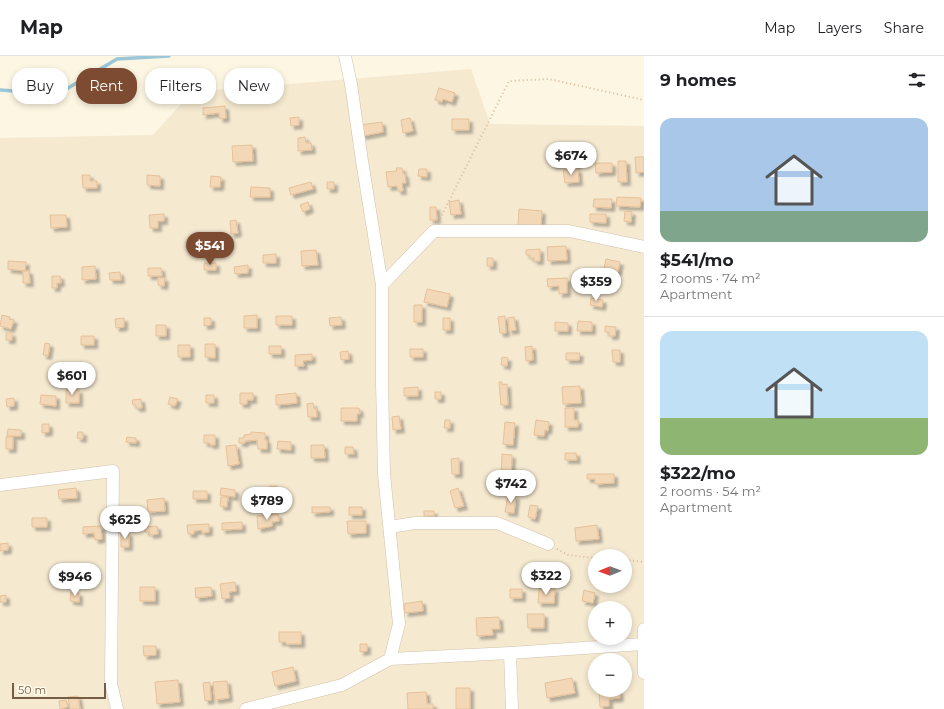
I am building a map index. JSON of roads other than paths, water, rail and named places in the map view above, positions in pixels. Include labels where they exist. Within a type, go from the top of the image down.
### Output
[{"type":"street","points":[[345,56],[352,84],[362,161],[382,285],[384,458],[399,624],[390,659]]},
{"type":"street","points":[[382,285],[434,230],[569,231],[644,247]]},
{"type":"street","points":[[0,485],[113,471],[111,683],[118,709]]},
{"type":"street","points":[[390,527],[416,523],[497,523],[548,544]]},
{"type":"street","points":[[644,629],[644,673]]},
{"type":"street","points":[[246,709],[342,685],[390,659],[643,644]]},
{"type":"street","points":[[510,653],[512,709]]},
{"type":"waterway","points":[[0,90],[58,94],[117,59],[169,56]]}]
